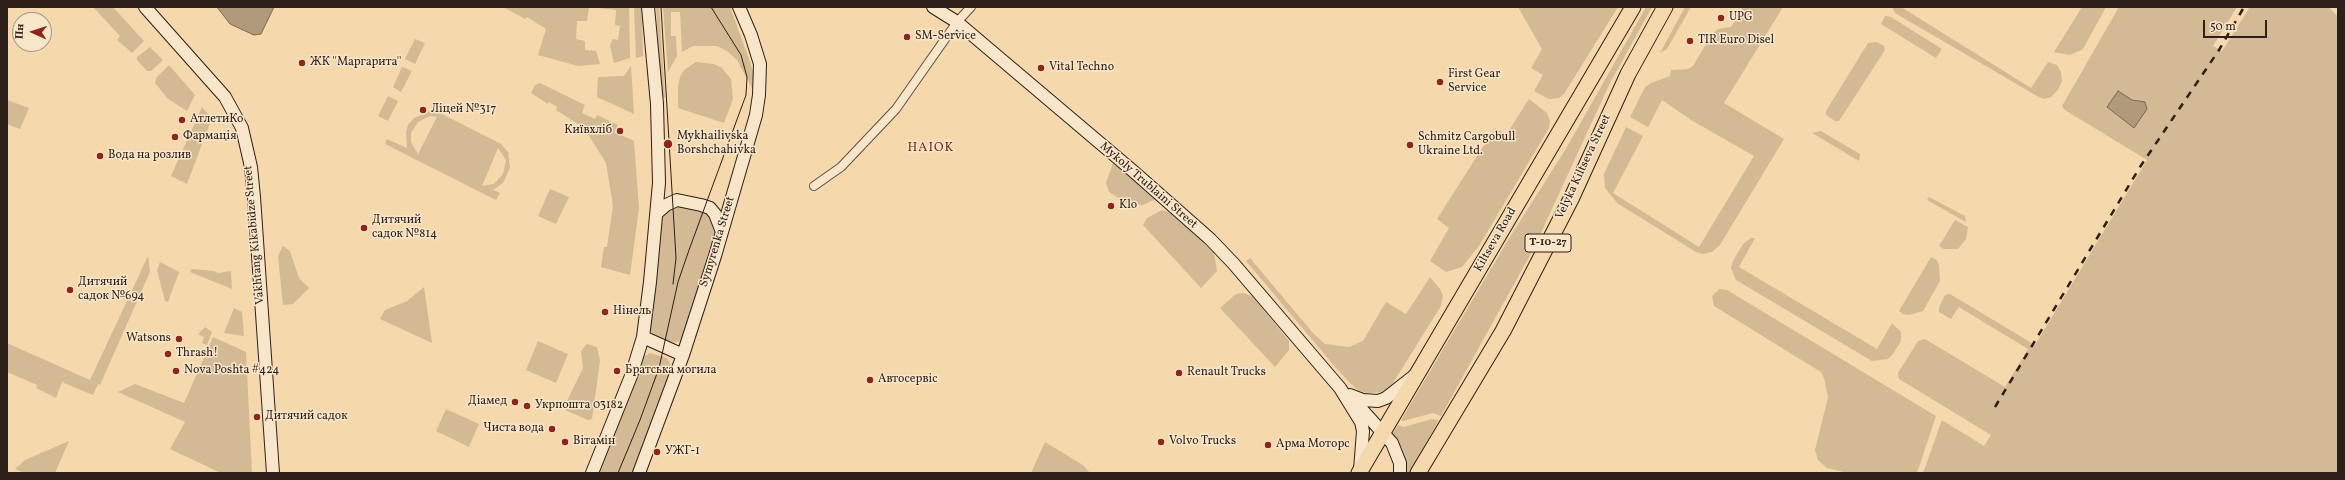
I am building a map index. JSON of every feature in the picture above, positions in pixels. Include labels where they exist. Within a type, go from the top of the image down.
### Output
[{"type":"highway","name":"Kiltseva Road","points":[[1359,472],[1633,7]]},
{"type":"highway","name":"Velyka Kiltseva Street","points":[[1418,473],[1506,324],[1572,197],[1625,80],[1665,7]]},
{"type":"street","name":"Vakhtang Kikabidze Street","points":[[145,7],[225,97],[242,128],[251,167],[254,197],[273,473]]},
{"type":"street","name":"Symyrenka Street","points":[[639,473],[683,355],[722,232],[753,125],[759,95],[760,64],[751,35],[739,7]]},
{"type":"street","name":"Mykoly Trublaini Street","points":[[933,7],[957,22],[1133,170],[1210,239],[1233,263],[1345,392],[1363,431],[1359,472]]},
{"type":"street","points":[[814,186],[841,166],[896,109],[957,22],[971,7]]},
{"type":"street","points":[[592,473],[631,376],[643,337],[658,212],[658,134],[649,8]]},
{"type":"street","points":[[658,212],[673,201],[681,200],[696,203],[713,211],[722,232]]},
{"type":"street","points":[[643,337],[683,355]]},
{"type":"street","points":[[1345,392],[1363,400],[1378,401],[1386,398],[1417,374]]},
{"type":"street","points":[[1345,392],[1392,443],[1400,463],[1400,473]]},
{"type":"shaded area","points":[[93,7],[113,7],[144,41],[132,53],[117,40],[120,36]]},
{"type":"shaded area","points":[[217,7],[274,7],[261,34],[254,35],[230,24]]},
{"type":"shaded area","points":[[503,7],[589,7],[587,21],[577,21],[576,39],[585,41],[585,50],[596,51],[600,64],[578,66],[538,55],[546,29],[527,17],[525,19]]},
{"type":"shaded area","points":[[589,7],[629,7],[630,58],[614,63],[610,45],[613,39],[618,40],[620,26],[615,25],[616,10]]},
{"type":"shaded area","points":[[634,7],[641,7],[642,16],[643,56],[636,58]]},
{"type":"shaded area","points":[[656,7],[659,7],[665,97],[662,98]]},
{"type":"shaded area","points":[[663,7],[730,7],[753,72],[753,90],[737,60],[727,51],[717,46],[693,46],[682,52],[680,12],[671,12],[671,36],[676,36],[677,56],[668,72]]},
{"type":"shaded area","points":[[1518,7],[1618,7],[1564,94],[1559,98],[1549,99],[1534,91],[1543,75],[1531,68],[1542,49]]},
{"type":"shaded area","points":[[1646,7],[1652,7],[1610,83],[1534,248],[1441,416],[1433,413],[1403,421],[1401,420],[1510,237],[1567,147]]},
{"type":"shaded area","points":[[1685,7],[1691,7],[1667,49],[1660,53]]},
{"type":"shaded area","points":[[1743,7],[1783,7],[1724,103],[1784,139],[1720,245],[1712,252],[1703,254],[1696,252],[1617,203],[1605,188],[1604,174],[1626,127],[1643,136],[1613,193],[1699,247],[1754,156],[1691,120],[1662,100],[1648,127],[1630,117],[1645,87],[1651,83],[1670,76],[1671,70],[1688,69],[1693,66],[1712,34],[1718,29],[1731,27]]},
{"type":"shaded area","points":[[1892,7],[1901,7],[2031,88],[2048,62],[2057,65],[2061,72],[2062,81],[2058,90],[2051,97],[2044,99],[2037,96],[1895,13]]},
{"type":"shaded area","points":[[2082,7],[2106,7],[2083,49],[2070,55],[2054,52]]},
{"type":"shaded area","points":[[2119,7],[2237,7],[2213,46],[2222,51],[2250,7],[2329,7],[2338,17],[2338,473],[1923,473],[1942,420],[1984,446],[1991,435],[1899,379],[1898,373],[1918,341],[1925,339],[2005,387],[2028,349],[1959,307],[1951,319],[1939,312],[1939,307],[1945,295],[1950,294],[2035,345],[2147,160],[2065,110],[2062,106]]},
{"type":"shaded area","points":[[1885,16],[1891,17],[1942,49],[1936,58],[1881,24]]},
{"type":"shaded area","points":[[415,39],[425,43],[415,64],[405,59]]},
{"type":"shaded area","points":[[1877,42],[1884,46],[1885,50],[1839,121],[1835,121],[1826,115],[1826,111],[1868,43]]},
{"type":"shaded area","points":[[150,47],[163,60],[151,71],[147,71],[137,60],[137,57]]},
{"type":"shaded area","points":[[696,62],[714,64],[722,68],[731,79],[733,99],[724,123],[678,108],[678,87],[680,77],[684,70]]},
{"type":"shaded area","points":[[169,65],[195,95],[187,111],[168,99],[155,83],[156,78]]},
{"type":"shaded area","points":[[631,66],[634,114],[597,97],[598,77],[624,76]]},
{"type":"shaded area","points":[[402,67],[412,71],[401,92],[393,87]]},
{"type":"shaded area","points":[[540,83],[585,105],[582,113],[595,119],[597,115],[618,125],[614,132],[634,141],[639,208],[630,275],[601,267],[604,247],[607,247],[613,206],[606,163],[584,128],[556,110],[557,107],[549,102],[548,104],[531,93],[535,85]]},
{"type":"shaded area","points":[[2118,91],[2132,100],[2145,102],[2147,109],[2134,128],[2107,107]]},
{"type":"shaded area","points":[[388,96],[398,101],[388,121],[378,116]]},
{"type":"shaded area","points":[[1529,99],[1547,113],[1550,121],[1549,128],[1479,246],[1462,267],[1446,272],[1430,261],[1449,228],[1437,219],[1495,128],[1506,135]]},
{"type":"shaded area","points":[[7,100],[29,108],[20,129],[7,124]]},
{"type":"shaded area","points":[[202,107],[212,118],[187,184],[171,176]]},
{"type":"shaded area","points":[[429,112],[438,112],[501,144],[508,152],[510,168],[503,183],[493,190],[500,193],[496,200],[385,144],[387,139],[407,148],[406,132],[408,125],[414,118]],"holes":[[[430,116],[437,117],[418,154],[411,142],[411,133],[418,122]],[[498,148],[506,160],[503,174],[494,184],[482,186]]]},
{"type":"shaded area","points":[[1821,131],[1860,154],[1859,161],[1812,133]]},
{"type":"shaded area","points":[[1113,163],[1158,198],[1143,205],[1126,203],[1109,192],[1106,183]]},
{"type":"shaded area","points":[[550,189],[569,197],[556,224],[538,216]]},
{"type":"shaded area","points":[[1929,197],[1965,216],[1966,222],[1927,200]]},
{"type":"shaded area","points":[[684,204],[704,210],[715,220],[717,229],[684,337],[681,341],[672,343],[655,338],[649,328],[662,219],[666,210]]},
{"type":"shaded area","points":[[1162,210],[1172,213],[1214,253],[1217,271],[1201,288],[1143,225],[1147,218]]},
{"type":"shaded area","points":[[1955,220],[1968,227],[1966,239],[1958,249],[1944,249],[1939,246]]},
{"type":"shaded area","points":[[1751,238],[1755,238],[1739,267],[1877,349],[1892,323],[1901,332],[1901,341],[1893,354],[1888,359],[1872,361],[1736,280],[1731,268],[1733,261],[1743,244]]},
{"type":"shaded area","points":[[283,246],[290,251],[299,278],[309,288],[293,304],[283,305],[278,256]]},
{"type":"shaded area","points":[[148,256],[150,272],[100,385],[98,384],[93,395],[62,382],[56,398],[36,388],[37,385],[7,372],[7,343],[90,380]]},
{"type":"shaded area","points":[[1931,257],[1937,260],[1939,265],[1940,281],[1923,311],[1909,315],[1903,314],[1899,311]]},
{"type":"shaded area","points":[[1250,258],[1313,333],[1325,344],[1349,347],[1363,341],[1386,302],[1406,314],[1430,277],[1440,289],[1443,296],[1441,306],[1391,386],[1384,392],[1366,393],[1358,390],[1336,368],[1246,261]]},
{"type":"shaded area","points":[[160,262],[179,272],[168,302],[165,301],[157,270]]},
{"type":"shaded area","points":[[192,269],[214,271],[218,273],[231,271],[232,289],[190,272]]},
{"type":"shaded area","points":[[424,287],[432,343],[380,319],[385,310],[407,301]]},
{"type":"shaded area","points":[[1719,289],[1727,290],[1936,416],[1917,473],[1848,473],[1827,468],[1818,460],[1815,450],[1828,397],[1824,378],[1821,372],[1714,306],[1712,296]]},
{"type":"shaded area","points":[[1244,293],[1253,297],[1289,341],[1289,350],[1275,367],[1220,308],[1236,294]]},
{"type":"shaded area","points":[[234,308],[242,312],[244,336],[224,333]]},
{"type":"shaded area","points":[[205,327],[212,332],[207,345],[202,343],[204,337],[198,334]]},
{"type":"shaded area","points":[[213,337],[246,352],[252,473],[221,473],[170,449],[185,422],[118,392],[135,384],[184,403]]},
{"type":"shaded area","points":[[538,341],[568,354],[556,383],[526,370]]},
{"type":"shaded area","points":[[587,344],[597,347],[600,361],[592,419],[588,420],[565,410],[567,401],[583,368],[581,351]]},
{"type":"shaded area","points":[[650,353],[667,358],[673,369],[634,473],[598,473],[641,358]]},
{"type":"shaded area","points":[[446,409],[479,424],[469,447],[436,431]]},
{"type":"shaded area","points":[[1432,419],[1439,420],[1409,473],[1406,473],[1391,436],[1398,425],[1404,427]]},
{"type":"shaded area","points":[[69,441],[55,473],[24,473],[15,469],[25,460]]},
{"type":"shaded area","points":[[1045,442],[1083,465],[1090,473],[1031,473]]},
{"type":"tram line","points":[[661,7],[676,258],[673,284]]},
{"type":"tram line","points":[[618,473],[640,420],[659,368],[678,282],[746,95],[747,77],[741,55],[711,7]]},
{"type":"railway","points":[[1995,407],[2140,167],[2219,50],[2244,7]]},
{"type":"place","name":"UPG","points":[[1721,18]]},
{"type":"place","name":"SM-Service","points":[[907,37]]},
{"type":"place","name":"TIR Euro Disel","points":[[1690,41]]},
{"type":"place","name":"ЖК ''Маргарита''","points":[[302,63]]},
{"type":"place","name":"Vital Techno","points":[[1041,68]]},
{"type":"place","name":"First Gear Service","points":[[1440,82]]},
{"type":"place","name":"Ліцей №317","points":[[423,110]]},
{"type":"place","name":"АтлетиКо","points":[[182,120]]},
{"type":"place","name":"Київхліб","points":[[620,131]]},
{"type":"place","name":"Фармація","points":[[175,137]]},
{"type":"place","name":"Mykhailivska Borshchahivka","points":[[668,144]]},
{"type":"place","name":"Schmitz Cargobull Ukraine Ltd.","points":[[1410,145]]},
{"type":"place","name":"Вода на розлив","points":[[100,156]]},
{"type":"place","name":"Klo","points":[[1111,206]]},
{"type":"place","name":"Дитячий садок №814","points":[[364,228]]},
{"type":"place","name":"Дитячий садок №694","points":[[70,290]]},
{"type":"place","name":"Нінель","points":[[605,312]]},
{"type":"place","name":"Watsons","points":[[179,339]]},
{"type":"place","name":"Thrash!","points":[[168,354]]},
{"type":"place","name":"Nova Poshta #424","points":[[176,371]]},
{"type":"place","name":"Братська могила","points":[[617,371]]},
{"type":"place","name":"Renault Trucks","points":[[1179,373]]},
{"type":"place","name":"Автосервіс","points":[[870,380]]},
{"type":"place","name":"Діамед","points":[[515,402]]},
{"type":"place","name":"Укрпошта 03182","points":[[527,406]]},
{"type":"place","name":"Дитячий садок","points":[[257,417]]},
{"type":"place","name":"Чиста вода","points":[[552,429]]},
{"type":"place","name":"Вітамін","points":[[565,442]]},
{"type":"place","name":"Volvo Trucks","points":[[1161,442]]},
{"type":"place","name":"Арма Моторс","points":[[1268,445]]},
{"type":"place","name":"УЖГ-1","points":[[657,452]]},
{"type":"district","name":"HAIOK","points":[[931,149]]}]
